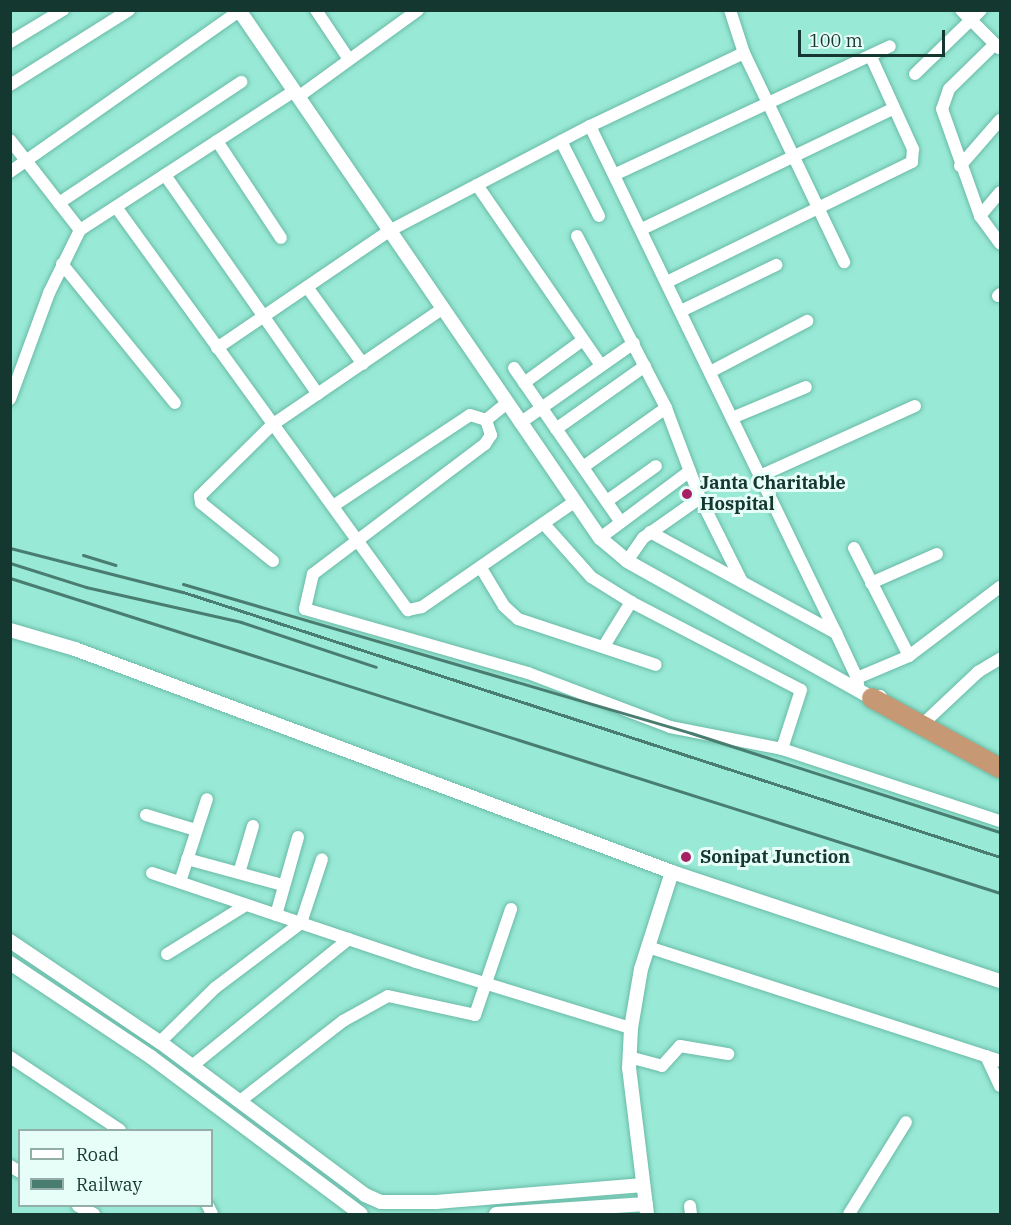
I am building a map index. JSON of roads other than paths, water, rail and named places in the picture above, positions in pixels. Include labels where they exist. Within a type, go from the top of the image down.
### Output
[{"type":"highway","points":[[863,689],[1000,768]]},
{"type":"street","points":[[10,42],[63,10]]},
{"type":"street","points":[[10,85],[129,10]]},
{"type":"street","points":[[316,10],[348,58]]},
{"type":"street","points":[[10,399],[62,264],[80,230],[216,141],[296,94],[348,58],[398,16],[418,10]]},
{"type":"street","points":[[730,10],[744,53],[844,262]]},
{"type":"street","points":[[961,10],[998,46],[944,99],[944,119],[980,216],[998,238]]},
{"type":"street","points":[[915,74],[981,10]]},
{"type":"street","points":[[10,172],[239,11],[600,538],[627,561],[1000,762]]},
{"type":"street","points":[[616,174],[871,57],[890,46]]},
{"type":"street","points":[[217,348],[390,231],[590,126],[744,53]]},
{"type":"street","points":[[667,282],[912,162],[913,149],[892,109],[871,57]]},
{"type":"street","points":[[59,203],[241,82]]},
{"type":"street","points":[[642,229],[892,109]]},
{"type":"street","points":[[960,166],[1000,120]]},
{"type":"street","points":[[590,126],[616,174],[863,689],[874,705],[1000,776]]},
{"type":"street","points":[[10,140],[80,230]]},
{"type":"street","points":[[216,141],[281,238]]},
{"type":"street","points":[[561,141],[599,216]]},
{"type":"street","points":[[165,175],[318,394]]},
{"type":"street","points":[[477,185],[600,364]]},
{"type":"street","points":[[980,216],[1000,192]]},
{"type":"street","points":[[116,207],[408,610],[422,607],[574,502]]},
{"type":"street","points":[[577,236],[666,408],[700,498],[742,582]]},
{"type":"street","points":[[62,264],[175,403]]},
{"type":"street","points":[[681,311],[776,265]]},
{"type":"street","points":[[307,287],[363,364]]},
{"type":"street","points":[[273,561],[199,499],[272,425],[442,309]]},
{"type":"street","points":[[710,372],[807,321]]},
{"type":"street","points":[[524,383],[583,340]]},
{"type":"street","points":[[520,423],[600,364],[634,343]]},
{"type":"street","points":[[556,429],[645,366]]},
{"type":"street","points":[[514,368],[620,521]]},
{"type":"street","points":[[732,418],[806,387]]},
{"type":"street","points":[[486,420],[507,403]]},
{"type":"street","points":[[760,476],[915,406]]},
{"type":"street","points":[[583,467],[666,408]]},
{"type":"street","points":[[333,506],[470,416],[486,420]]},
{"type":"street","points":[[486,420],[492,435],[484,444],[356,538],[313,574],[304,609],[528,673],[670,727],[782,749],[1000,821]]},
{"type":"street","points":[[607,501],[656,466]]},
{"type":"street","points":[[600,538],[690,471]]},
{"type":"street","points":[[627,561],[650,532],[700,498]]},
{"type":"street","points":[[544,524],[576,563],[631,602],[801,690],[782,749]]},
{"type":"street","points":[[650,532],[836,633]]},
{"type":"street","points":[[854,548],[909,656]]},
{"type":"street","points":[[870,583],[937,554]]},
{"type":"street","points":[[481,568],[504,606],[518,619],[656,665]]},
{"type":"street","points":[[863,689],[1000,587]]},
{"type":"street","points":[[604,646],[631,602]]},
{"type":"street","points":[[10,630],[75,649],[672,872],[1000,981]]},
{"type":"street","points":[[926,721],[978,672],[1000,659]]},
{"type":"street","points":[[180,882],[207,800]]},
{"type":"street","points":[[146,815],[196,830]]},
{"type":"street","points":[[238,873],[253,826]]},
{"type":"street","points":[[276,915],[298,837]]},
{"type":"street","points":[[187,859],[283,885]]},
{"type":"street","points":[[160,1042],[215,988],[301,923],[322,859]]},
{"type":"street","points":[[496,1215],[646,1209],[629,1057],[630,1028],[648,947],[672,872]]},
{"type":"street","points":[[152,873],[349,939],[630,1028]]},
{"type":"street","points":[[167,954],[246,904]]},
{"type":"street","points":[[240,1101],[365,1006],[395,996],[471,1016],[477,1011],[511,909]]},
{"type":"street","points":[[192,1066],[349,939]]},
{"type":"street","points":[[10,940],[160,1042],[364,1195],[390,1203],[644,1185]]},
{"type":"street","points":[[648,947],[1000,1061]]},
{"type":"street","points":[[10,963],[151,1057],[360,1214]]},
{"type":"street","points":[[629,1057],[662,1066],[680,1046],[728,1054]]},
{"type":"street","points":[[986,1056],[1000,1086]]},
{"type":"street","points":[[10,1057],[117,1129]]},
{"type":"street","points":[[849,1215],[906,1122]]},
{"type":"street","points":[[80,1207],[94,1215]]},
{"type":"railway","points":[[10,548],[183,592],[1000,857]]},
{"type":"railway","points":[[83,555],[116,565]]},
{"type":"railway","points":[[10,563],[86,587],[241,622],[376,667]]},
{"type":"railway","points":[[10,578],[1000,893]]},
{"type":"railway","points":[[183,584],[691,733],[1000,832]]},
{"type":"place","name":"Janta Charitable Hospital","points":[[687,494]]},
{"type":"place","name":"Sonipat Junction","points":[[686,857]]}]
